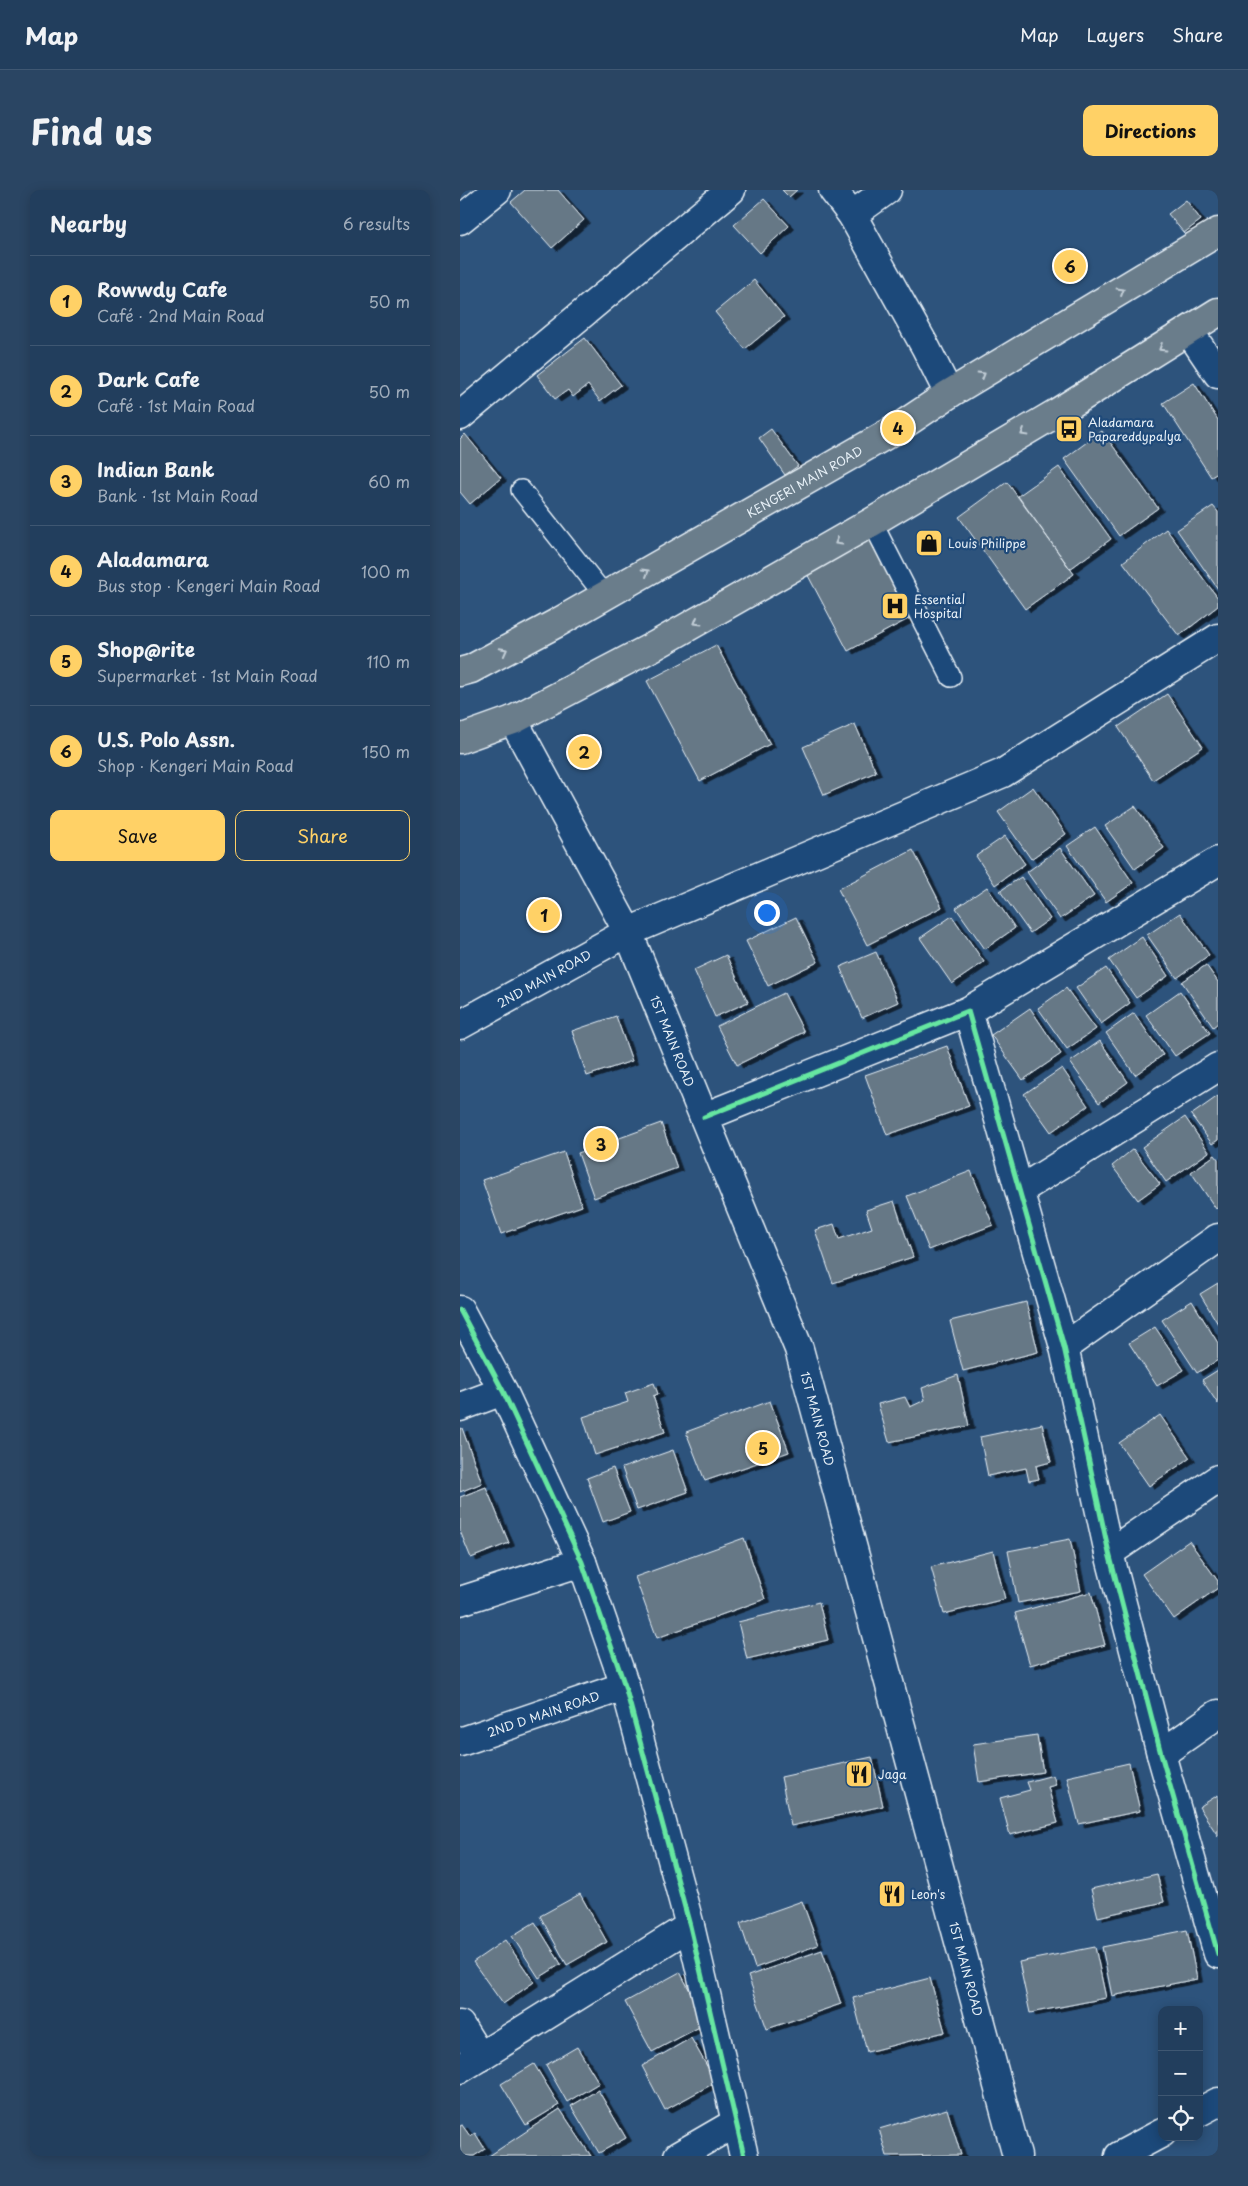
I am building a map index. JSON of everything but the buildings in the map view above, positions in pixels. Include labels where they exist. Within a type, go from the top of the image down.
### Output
[{"type":"main road","name":"KENGERI MAIN ROAD","points":[[464,665],[605,596],[898,428],[949,394],[1218,232]]},
{"type":"main road","points":[[460,739],[513,720],[656,645],[872,522],[1058,412],[1218,312]]},
{"type":"street","points":[[460,220],[497,190]]},
{"type":"street","points":[[460,416],[731,190]]},
{"type":"street","points":[[833,190],[852,215],[926,348],[949,394]]},
{"type":"street","points":[[852,215],[887,190]]},
{"type":"street","points":[[1189,331],[1218,374]]},
{"type":"street","name":"2ND MAIN ROAD","points":[[460,1025],[628,932],[1003,773],[1218,638]]},
{"type":"street","name":"1ST MAIN ROAD","points":[[513,720],[628,932],[799,1349],[1017,2156]]},
{"type":"street","points":[[704,1117],[968,1011],[1218,862]]},
{"type":"street","points":[[968,1011],[1064,1347],[1109,1553],[1161,1754],[1212,1909],[1218,1954]]},
{"type":"street","points":[[1020,1190],[1218,1066]]},
{"type":"street","points":[[1064,1347],[1218,1238]]},
{"type":"street","points":[[460,1310],[503,1391],[582,1562],[625,1686],[690,1926],[744,2156]]},
{"type":"street","points":[[460,1407],[503,1391]]},
{"type":"street","points":[[1109,1553],[1218,1479]]},
{"type":"street","points":[[460,1601],[582,1562]]},
{"type":"street","name":"2ND D MAIN ROAD","points":[[460,1742],[625,1686]]},
{"type":"street","points":[[1161,1754],[1218,1714]]},
{"type":"street","points":[[460,2025],[470,2063],[690,1926]]},
{"type":"street","points":[[1203,2110],[1218,2102]]},
{"type":"street","points":[[678,2156],[735,2123]]},
{"type":"street","points":[[1119,2156],[1158,2135]]},
{"type":"lane","points":[[521,490],[605,596]]},
{"type":"lane","points":[[872,522],[951,677]]},
{"type":"cycle path","points":[[704,1117],[968,1011],[1064,1347],[1109,1553],[1161,1754],[1218,1954]]},
{"type":"cycle path","points":[[460,1310],[503,1391],[582,1562],[625,1686],[690,1926],[744,2156]]},
{"type":"place","name":"U.S. Polo Assn.","points":[[1070,266]]},
{"type":"place","name":"Aladamara","points":[[898,428]]},
{"type":"place","name":"Aladamara Papareddypalya","points":[[1069,429]]},
{"type":"place","name":"Louis Philippe","points":[[929,543]]},
{"type":"place","name":"Essential Hospital","points":[[895,606]]},
{"type":"place","name":"Dark Cafe","points":[[584,752]]},
{"type":"place","name":"Rowwdy Cafe","points":[[544,915]]},
{"type":"place","name":"Indian Bank","points":[[601,1144]]},
{"type":"place","name":"Shop@rite","points":[[763,1448]]},
{"type":"place","name":"Jaga","points":[[859,1774]]},
{"type":"place","name":"Leon's","points":[[892,1894]]}]
